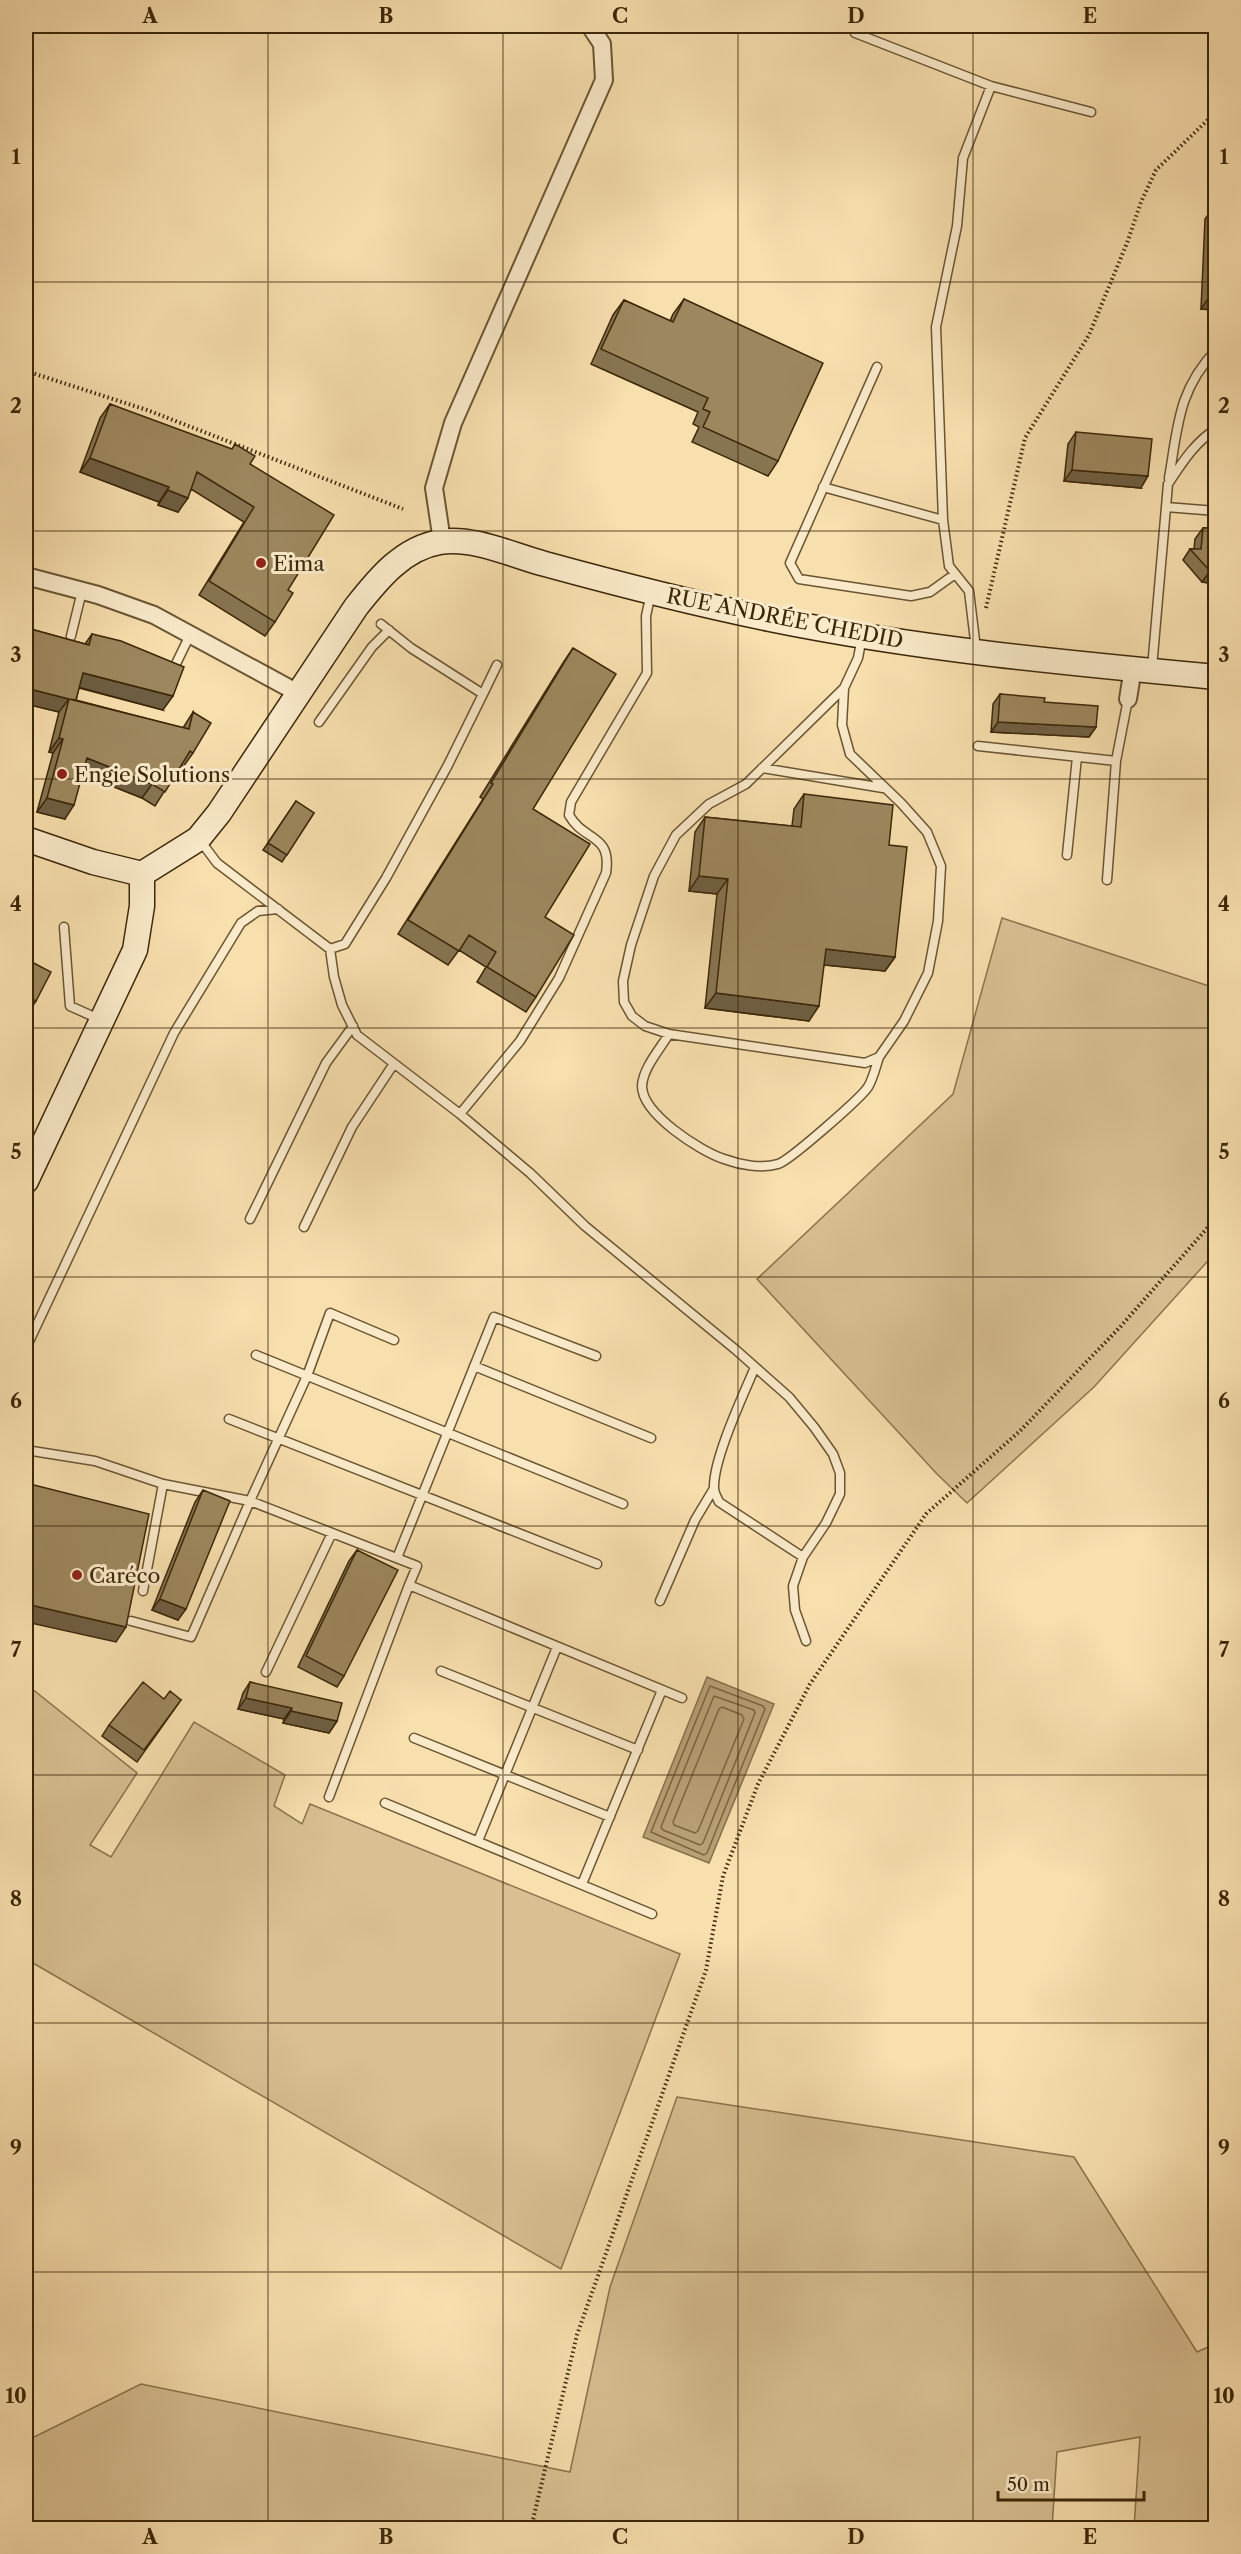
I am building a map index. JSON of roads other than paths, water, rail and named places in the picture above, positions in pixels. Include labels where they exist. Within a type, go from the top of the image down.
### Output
[{"type":"street","points":[[26,839],[93,862],[142,874],[198,839],[219,813],[298,693],[378,579],[414,549],[442,541],[434,488],[453,423],[604,80],[602,44],[590,26]]},
{"type":"street","name":"RUE ANDRÉE CHEDID","points":[[442,541],[488,545],[544,564],[768,619],[862,637],[976,652],[1215,677]]},
{"type":"street","points":[[26,576],[82,591],[154,615],[298,693]]},
{"type":"street","points":[[1128,699],[1142,669]]},
{"type":"street","points":[[26,1181],[135,950],[142,906],[142,874]]},
{"type":"lane","points":[[855,33],[991,86],[1092,112]]},
{"type":"lane","points":[[976,652],[969,591],[949,566],[943,520],[936,327],[957,226],[963,158],[991,86]]},
{"type":"lane","points":[[1142,669],[1181,404],[1203,364],[1215,350]]},
{"type":"lane","points":[[877,367],[790,562],[799,579],[911,596],[930,592],[956,574]]},
{"type":"lane","points":[[1168,484],[1184,458],[1202,438],[1215,429]]},
{"type":"lane","points":[[823,488],[943,520]]},
{"type":"lane","points":[[1166,507],[1215,511]]},
{"type":"lane","points":[[460,1114],[520,1041],[559,978],[606,873],[608,857],[603,847],[574,825],[569,815],[571,802],[647,673],[646,616],[651,590]]},
{"type":"lane","points":[[71,636],[82,591]]},
{"type":"lane","points":[[381,624],[411,648],[483,694]]},
{"type":"lane","points":[[320,722],[372,647],[389,630]]},
{"type":"lane","points":[[173,670],[190,635]]},
{"type":"lane","points":[[862,637],[858,658],[844,688],[746,784],[709,804],[676,835],[654,876],[631,945],[623,981],[624,1002],[632,1016],[645,1026],[669,1034],[865,1063],[879,1057]]},
{"type":"lane","points":[[330,949],[345,944],[386,878],[448,765],[497,665]]},
{"type":"lane","points":[[669,1034],[648,1067],[642,1085],[645,1099],[652,1111],[676,1131],[723,1159],[755,1166],[779,1164],[795,1155],[868,1087],[879,1057],[904,1021],[928,972],[938,921],[941,866],[927,832],[850,754],[842,726],[844,688]]},
{"type":"lane","points":[[1107,880],[1116,761],[1128,699]]},
{"type":"lane","points":[[978,746],[1116,761]]},
{"type":"lane","points":[[1066,855],[1077,757]]},
{"type":"lane","points":[[762,768],[884,788]]},
{"type":"lane","points":[[198,839],[217,863],[330,949],[342,1005],[357,1035],[393,1065],[460,1114],[530,1173],[585,1226],[789,1397],[814,1427],[833,1454],[840,1473],[840,1494],[826,1523],[803,1557],[793,1586],[795,1610],[806,1641]]},
{"type":"lane","points":[[26,1348],[174,1033],[242,923],[258,911],[278,909]]},
{"type":"lane","points":[[64,927],[70,1006],[102,1021]]},
{"type":"lane","points":[[250,1219],[326,1064],[353,1026]]},
{"type":"lane","points":[[304,1227],[352,1127],[393,1065]]},
{"type":"lane","points":[[131,1622],[191,1637],[307,1376],[330,1313],[394,1340]]},
{"type":"lane","points":[[397,1558],[494,1317],[596,1356]]},
{"type":"lane","points":[[255,1356],[623,1504]]},
{"type":"lane","points":[[474,1366],[651,1438]]},
{"type":"lane","points":[[660,1601],[695,1520],[713,1490],[716,1472],[733,1421],[755,1367]]},
{"type":"lane","points":[[229,1419],[422,1497],[597,1564]]},
{"type":"lane","points":[[26,1450],[95,1461],[163,1484],[250,1501],[417,1566],[329,1797]]},
{"type":"lane","points":[[143,1591],[163,1484]]},
{"type":"lane","points":[[713,1490],[719,1502],[803,1557]]},
{"type":"lane","points":[[266,1672],[332,1533]]},
{"type":"lane","points":[[409,1585],[682,1698]]},
{"type":"lane","points":[[478,1841],[557,1647]]},
{"type":"lane","points":[[441,1671],[638,1750]]},
{"type":"lane","points":[[582,1884],[662,1690]]},
{"type":"lane","points":[[414,1738],[610,1817]]},
{"type":"lane","points":[[385,1803],[652,1914]]},
{"type":"water","points":[[707,1677],[774,1704],[709,1863],[643,1837]]},
{"type":"place","name":"Eima","points":[[261,563]]},
{"type":"place","name":"Engie Solutions","points":[[62,774]]},
{"type":"place","name":"Caréco","points":[[77,1575]]}]
